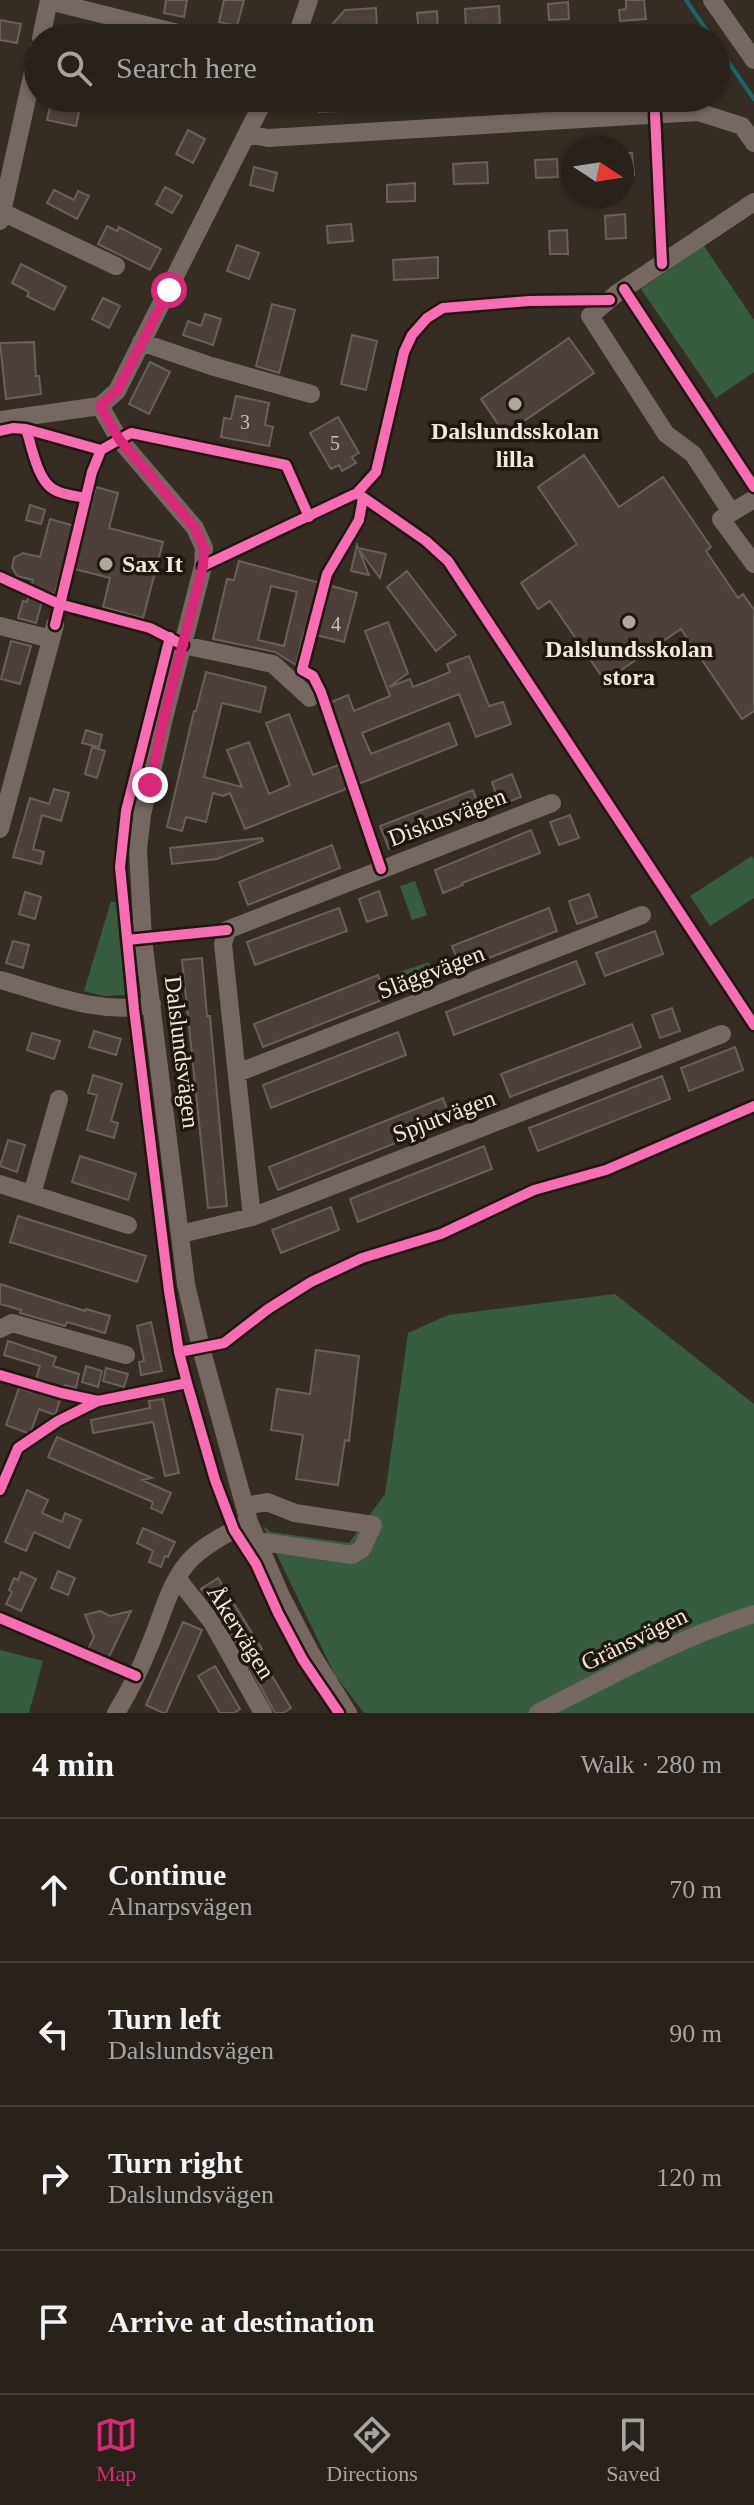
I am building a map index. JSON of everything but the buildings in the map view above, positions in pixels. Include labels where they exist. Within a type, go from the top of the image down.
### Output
[{"type":"street","points":[[301,24],[309,0]]},
{"type":"street","points":[[712,0],[729,24]]},
{"type":"street","points":[[44,24],[49,1],[142,24]]},
{"type":"street","points":[[730,26],[754,60]]},
{"type":"street","points":[[24,112],[1,217],[116,266]]},
{"type":"street","points":[[0,420],[100,406],[117,391],[258,112]]},
{"type":"street","points":[[247,134],[268,138],[698,112],[742,126],[754,143]]},
{"type":"street","points":[[731,512],[693,454],[666,434],[590,316],[616,294],[754,202]]},
{"type":"street","points":[[141,342],[211,366],[311,394]]},
{"type":"street","name":"Dalslundsvägen","points":[[100,406],[119,439],[195,528],[204,548],[203,566],[142,815],[138,849],[143,939],[186,1284],[256,1541],[310,1652],[348,1713]]},
{"type":"street","points":[[754,499],[721,519],[754,564]]},
{"type":"street","points":[[0,626],[53,632],[0,829]]},
{"type":"street","points":[[183,645],[273,664],[310,698]]},
{"type":"street","name":"Diskusvägen","points":[[237,1073],[223,944],[227,930],[552,803]]},
{"type":"street","name":"Släggvägen","points":[[237,1073],[642,915]]},
{"type":"street","points":[[0,980],[91,1005],[134,1009],[152,1004]]},
{"type":"street","name":"Spjutvägen","points":[[181,1234],[252,1217],[722,1034]]},
{"type":"street","points":[[237,1073],[252,1217]]},
{"type":"street","points":[[32,1194],[59,1099]]},
{"type":"street","points":[[0,1184],[128,1225]]},
{"type":"street","points":[[0,1329],[12,1323],[126,1355]]},
{"type":"street","points":[[247,1514],[267,1502],[295,1513],[373,1525],[362,1549],[352,1555],[256,1541]]},
{"type":"street","name":"Åkervägen","points":[[116,1713],[149,1648],[177,1578],[192,1558],[247,1514]]},
{"type":"street","name":"Åkervägen","points":[[177,1578],[212,1622],[263,1713]]},
{"type":"street","name":"Gränsvägen","points":[[538,1713],[636,1662],[719,1625],[754,1614]]},
{"type":"green space","points":[[704,246],[754,320],[754,372],[716,398],[641,289]]},
{"type":"green space","points":[[752,856],[754,898],[710,926],[690,896]]},
{"type":"green space","points":[[415,881],[427,915],[412,920],[400,886]]},
{"type":"green space","points":[[111,901],[117,903],[125,995],[104,996],[84,991]]},
{"type":"green space","points":[[429,962],[436,983],[404,995],[397,973]]},
{"type":"green space","points":[[615,1294],[754,1404],[754,1713],[364,1713],[335,1675],[263,1526],[271,1532],[349,1543],[385,1494],[408,1333],[448,1315]]},
{"type":"green space","points":[[0,1650],[43,1661],[29,1713],[0,1713]]},
{"type":"waterway","points":[[686,0],[702,24]]},
{"type":"waterway","points":[[730,64],[754,99]]},
{"type":"cycle path","points":[[655,114],[662,264]]},
{"type":"cycle path","points":[[624,289],[754,487]]},
{"type":"cycle path","points":[[357,493],[376,472],[404,352],[412,335],[427,318],[443,308],[529,301],[610,300]]},
{"type":"cycle path","points":[[26,429],[36,462],[47,484],[60,493],[86,498]]},
{"type":"cycle path","points":[[0,431],[26,429],[101,450]]},
{"type":"cycle path","points":[[55,625],[92,472],[101,450],[131,433],[286,465],[309,517]]},
{"type":"cycle path","points":[[203,566],[357,493],[426,541],[448,561],[754,1025]]},
{"type":"cycle path","points":[[363,498],[359,520],[327,574],[302,670],[313,676],[321,692],[381,869]]},
{"type":"cycle path","points":[[0,577],[59,604],[150,628],[183,645]]},
{"type":"cycle path","points":[[170,637],[126,811],[120,867],[169,1291],[187,1383],[215,1480],[234,1530],[256,1564],[303,1660],[339,1713]]},
{"type":"cycle path","points":[[127,940],[227,930]]},
{"type":"cycle path","points":[[179,1352],[224,1343],[268,1309],[311,1282],[362,1258],[441,1234],[534,1190],[606,1170],[754,1106]]},
{"type":"cycle path","points":[[0,1375],[98,1401]]},
{"type":"cycle path","points":[[0,1490],[18,1448],[58,1421],[98,1401],[187,1383]]},
{"type":"cycle path","points":[[0,1618],[136,1676]]},
{"type":"place","name":"Dalslundsskolan lilla","points":[[515,404]]},
{"type":"place","name":"Sax It","points":[[106,564]]},
{"type":"place","name":"Dalslundsskolan stora","points":[[629,622]]},
{"type":"route","points":[[150,785],[203,566],[204,548],[195,528],[119,439],[100,406],[117,391],[169,290]]}]
